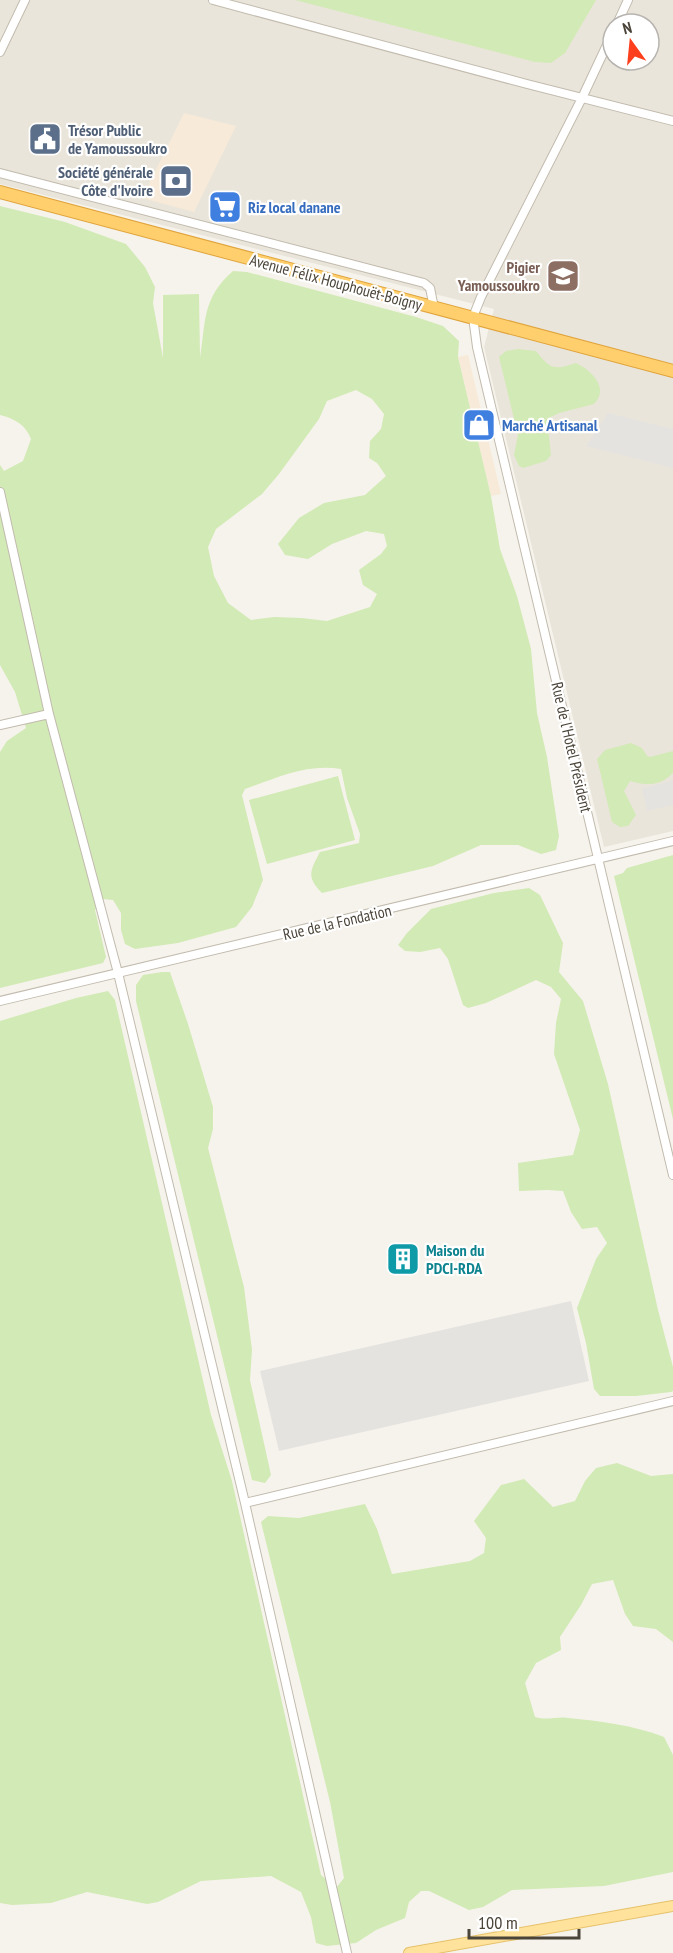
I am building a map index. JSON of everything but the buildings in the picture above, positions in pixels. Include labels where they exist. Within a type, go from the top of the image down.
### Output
[{"type":"highway","name":"Avenue Félix Houphouët-Boigny","points":[[0,192],[673,371]]},
{"type":"main road","points":[[409,1953],[673,1906]]},
{"type":"street","points":[[0,52],[25,0]]},
{"type":"street","points":[[213,0],[673,121]]},
{"type":"street","points":[[473,317],[601,58]]},
{"type":"street","points":[[0,173],[424,283],[430,288],[434,308]]},
{"type":"street","name":"Rue de l'Hotel Président","points":[[473,317],[477,347],[673,1175]]},
{"type":"street","points":[[0,492],[50,714],[118,973],[244,1503],[346,1953]]},
{"type":"street","points":[[0,725],[50,714]]},
{"type":"street","name":"Rue de la Fondation","points":[[0,1001],[673,841]]},
{"type":"street","points":[[244,1503],[673,1401]]},
{"type":"shaded area","points":[[0,0],[673,0],[673,831],[604,847],[484,347],[494,309],[0,184]]},
{"type":"shaded area","points":[[184,113],[236,126],[194,212],[142,198]]},
{"type":"shaded area","name":"Marché Artisanal","points":[[468,355],[501,494],[491,496],[458,357]]},
{"type":"shaded area","points":[[608,413],[673,429],[673,468],[586,446]]},
{"type":"shaded area","points":[[673,780],[673,805],[647,811],[642,789]]},
{"type":"shaded area","points":[[571,1301],[589,1381],[279,1451],[260,1371]]},
{"type":"green space","points":[[295,0],[596,0],[565,53],[551,63],[535,62]]},
{"type":"green space","points":[[0,206],[65,222],[126,244],[145,267],[155,287],[153,303],[163,358],[163,295],[199,294],[200,358],[207,311],[216,291],[233,271],[247,272],[443,326],[459,341],[458,357],[491,496],[500,549],[517,596],[531,649],[537,713],[547,757],[559,836],[556,850],[541,854],[518,845],[481,845],[433,866],[322,893],[314,883],[311,874],[320,852],[359,843],[360,834],[347,798],[341,769],[304,770],[245,789],[242,795],[263,880],[252,907],[236,927],[178,943],[135,949],[125,944],[121,930],[121,913],[113,900],[103,899],[95,910],[106,957],[103,963],[0,988],[0,752],[7,741],[26,728],[15,692],[0,665],[0,465],[4,471],[23,461],[31,439],[26,429],[19,423],[0,415]],"holes":[[[356,390],[372,399],[384,414],[381,429],[370,441],[369,458],[377,463],[386,476],[365,495],[324,503],[299,518],[278,544],[285,555],[308,559],[332,544],[366,531],[384,534],[387,546],[381,554],[359,570],[363,585],[377,594],[370,607],[327,621],[274,617],[251,620],[228,603],[214,576],[208,547],[216,529],[262,494],[319,419],[327,401]]]},
{"type":"green space","points":[[518,349],[536,351],[545,362],[553,367],[576,363],[593,375],[600,392],[594,404],[559,413],[547,419],[551,455],[546,461],[523,468],[519,466],[514,455],[518,435],[499,357],[506,351]]},
{"type":"green space","points":[[631,743],[642,748],[650,757],[673,751],[673,773],[653,784],[630,781],[624,791],[636,815],[628,826],[620,827],[612,822],[597,759],[605,750]]},
{"type":"green space","points":[[338,776],[355,840],[267,864],[249,800]]},
{"type":"green space","points":[[673,855],[673,1119],[614,876],[623,873],[627,868]]},
{"type":"green space","points":[[529,888],[540,895],[563,943],[559,972],[583,1001],[608,1084],[658,1310],[673,1367],[673,1391],[671,1392],[636,1396],[600,1396],[594,1389],[577,1308],[596,1259],[607,1243],[597,1227],[582,1229],[571,1212],[563,1191],[519,1191],[518,1163],[573,1155],[580,1130],[554,1054],[556,1023],[561,999],[551,987],[536,980],[486,1003],[468,1008],[463,1005],[448,959],[440,948],[420,952],[405,951],[398,945],[431,909],[494,893]]},
{"type":"green space","points":[[170,972],[213,1107],[213,1129],[208,1148],[244,1287],[252,1350],[250,1380],[271,1475],[265,1483],[252,1480],[136,1001],[136,985],[143,975]]},
{"type":"green space","points":[[108,991],[115,1000],[211,1415],[232,1481],[321,1875],[336,1888],[344,1878],[330,1802],[261,1522],[268,1516],[299,1518],[365,1504],[377,1529],[392,1574],[470,1561],[484,1553],[486,1538],[474,1521],[501,1485],[524,1479],[553,1507],[575,1501],[585,1481],[596,1468],[617,1463],[651,1476],[673,1474],[673,1642],[656,1629],[633,1626],[625,1614],[613,1580],[592,1584],[560,1637],[561,1650],[536,1663],[525,1683],[535,1717],[604,1722],[640,1729],[664,1737],[673,1755],[673,1872],[604,1886],[512,1890],[483,1907],[469,1910],[429,1891],[421,1891],[409,1902],[405,1918],[376,1930],[356,1943],[327,1946],[316,1943],[311,1917],[301,1892],[271,1876],[201,1881],[158,1902],[147,1904],[87,1892],[51,1903],[12,1905],[0,1903],[0,1021],[76,998]]},
{"type":"place","name":"Trésor Public de Yamoussoukro","points":[[45,139]]},
{"type":"place","name":"Société générale Côte d'Ivoire","points":[[176,181]]},
{"type":"place","name":"Riz local danane","points":[[225,207]]},
{"type":"place","name":"Pigier Yamoussoukro","points":[[563,276]]},
{"type":"place","name":"Marché Artisanal","points":[[479,425]]},
{"type":"place","name":"Maison du PDCI-RDA","points":[[403,1259]]}]
